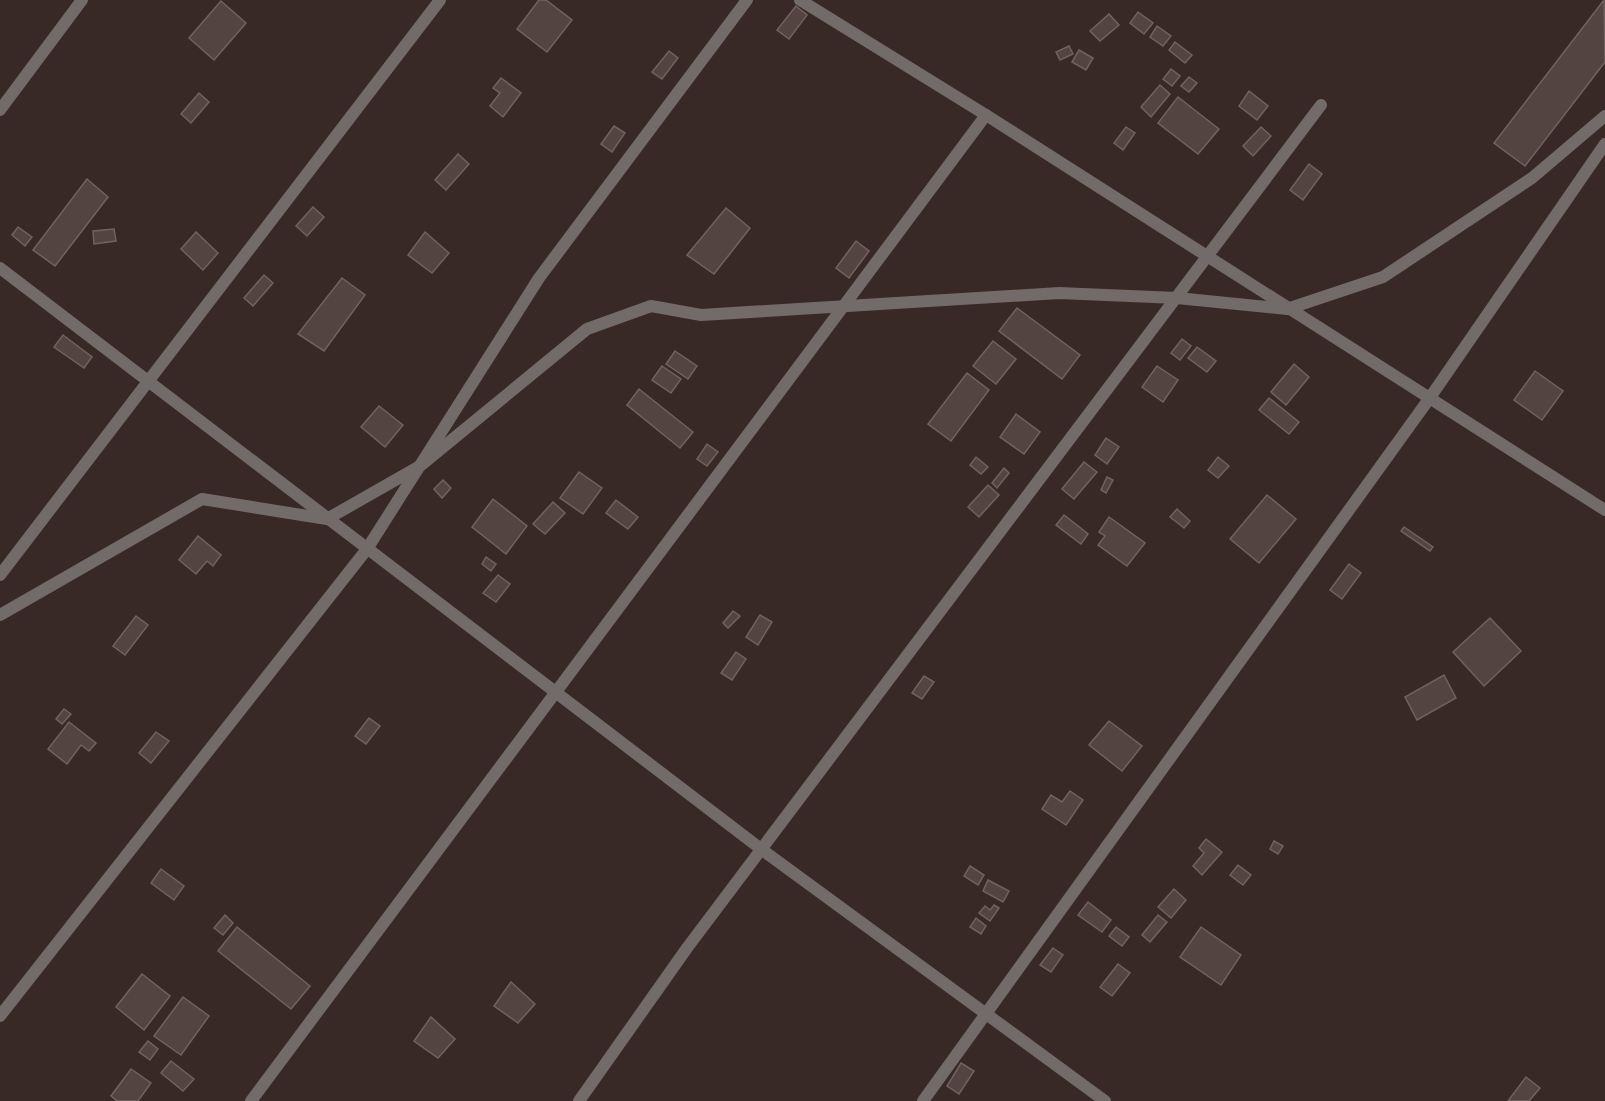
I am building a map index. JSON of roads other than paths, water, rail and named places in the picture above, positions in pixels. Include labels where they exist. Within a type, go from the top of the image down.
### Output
[{"type":"street","points":[[0,110],[82,0]]},
{"type":"street","points":[[0,575],[440,0]]},
{"type":"street","points":[[0,1016],[367,549],[539,278],[747,0]]},
{"type":"street","points":[[800,0],[986,115],[1605,510]]},
{"type":"street","points":[[579,1101],[687,948],[1322,105]]},
{"type":"street","points":[[251,1101],[986,115]]},
{"type":"street","points":[[0,615],[202,499],[327,519],[420,466],[587,329],[651,306],[701,315],[1059,293],[1177,298],[1287,309],[1383,277],[1532,178],[1605,116]]},
{"type":"street","points":[[923,1101],[1429,399],[1605,144]]},
{"type":"street","points":[[0,268],[761,849],[1105,1101]]}]
